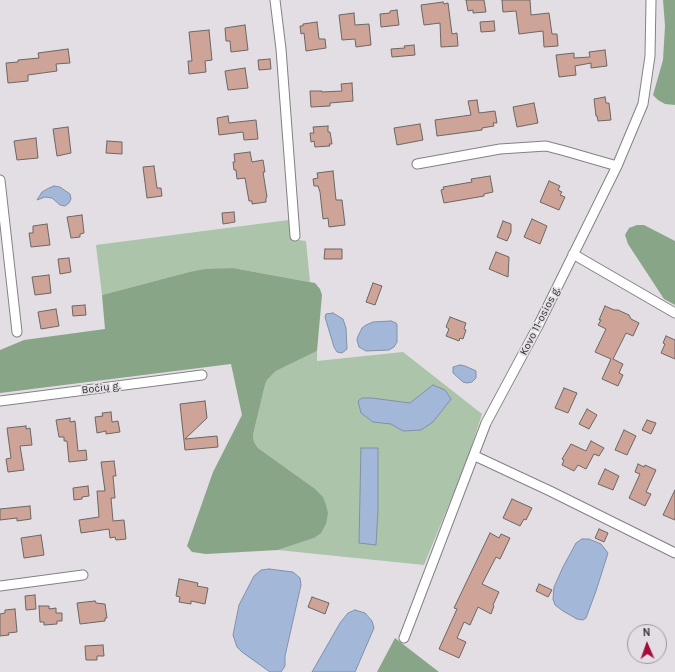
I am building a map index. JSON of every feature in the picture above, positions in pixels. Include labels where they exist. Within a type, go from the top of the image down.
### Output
[{"type":"street","points":[[275,0],[281,49],[295,236]]},
{"type":"street","name":"Kovo 11-osios g.","points":[[404,638],[475,456],[486,423],[538,326],[617,166],[643,104],[650,56],[651,0]]},
{"type":"street","points":[[417,164],[500,149],[546,146],[617,166]]},
{"type":"street","points":[[0,180],[17,332]]},
{"type":"street","points":[[573,254],[675,313]]},
{"type":"street","name":"Bočių g.","points":[[0,401],[202,375]]},
{"type":"street","points":[[475,456],[550,491],[675,553]]},
{"type":"street","points":[[0,586],[83,575]]},
{"type":"green space","points":[[663,0],[675,0],[675,105],[665,104],[653,95],[663,60],[665,26]]},
{"type":"green space","points":[[289,220],[291,239],[306,241],[310,282],[233,268],[189,272],[102,295],[96,245]]},
{"type":"green space","points":[[637,225],[644,225],[675,241],[675,305],[664,299],[628,244],[625,235],[629,228]]},
{"type":"green space","points":[[233,268],[315,283],[320,289],[322,295],[317,351],[276,371],[267,380],[253,435],[254,442],[258,448],[314,488],[323,497],[328,513],[326,524],[321,533],[314,538],[278,550],[206,554],[192,552],[187,546],[213,472],[242,415],[231,364],[0,393],[0,350],[24,340],[105,329],[102,295],[189,272],[206,269]]},
{"type":"green space","points":[[317,351],[317,361],[403,352],[482,414],[466,463],[424,565],[278,550],[314,538],[314,488],[258,448],[254,442],[253,435],[267,380],[276,371]]},
{"type":"green space","points":[[395,638],[439,672],[377,672]]},
{"type":"water","points":[[54,186],[60,187],[70,194],[71,199],[65,206],[60,205],[52,198],[45,197],[37,200],[42,192]]},
{"type":"water","points":[[333,313],[343,319],[346,328],[347,349],[342,353],[337,352],[334,347],[325,317],[326,314]]},
{"type":"water","points":[[391,321],[397,325],[397,342],[394,347],[389,350],[366,351],[359,347],[357,340],[362,328],[373,322]]},
{"type":"water","points":[[460,365],[476,371],[476,378],[472,382],[463,382],[453,373],[453,367]]},
{"type":"water","points":[[433,385],[445,390],[451,399],[433,422],[421,430],[403,431],[391,424],[373,422],[361,413],[358,401],[362,398],[410,403]]},
{"type":"water","points":[[361,448],[378,448],[378,511],[376,545],[359,543]]},
{"type":"water","points":[[582,539],[589,539],[601,544],[608,553],[586,618],[583,620],[577,619],[563,611],[555,605],[553,599],[554,587],[563,567],[576,543]]},
{"type":"water","points":[[269,569],[293,572],[300,578],[301,585],[285,656],[285,666],[281,672],[270,672],[242,652],[237,647],[233,635],[239,605],[254,576],[261,570]]},
{"type":"water","points":[[355,610],[365,613],[372,621],[374,628],[355,672],[312,672],[340,623],[348,613]]},
{"type":"building","points":[[466,0],[484,0],[486,12],[473,13],[473,10],[468,11]]},
{"type":"building","points":[[502,0],[530,0],[531,15],[549,13],[552,34],[557,34],[558,46],[544,47],[543,31],[519,34],[516,11],[503,12]]},
{"type":"building","points":[[443,2],[444,4],[448,3],[452,34],[457,33],[458,46],[441,47],[440,23],[424,25],[421,5]]},
{"type":"building","points":[[397,10],[399,25],[381,27],[380,14],[390,13],[390,11]]},
{"type":"building","points":[[354,13],[355,25],[369,24],[371,45],[356,47],[355,39],[342,40],[339,15]]},
{"type":"building","points":[[494,21],[495,31],[481,32],[480,22]]},
{"type":"building","points":[[317,22],[319,39],[325,39],[326,48],[306,51],[304,33],[301,34],[300,26],[303,26],[303,24]]},
{"type":"building","points":[[245,25],[248,50],[231,52],[230,41],[226,41],[225,28]]},
{"type":"building","points":[[209,30],[212,60],[205,61],[206,72],[189,74],[188,61],[192,61],[189,32]]},
{"type":"building","points":[[414,45],[415,55],[392,57],[391,49],[405,48],[404,46]]},
{"type":"building","points":[[68,49],[70,63],[56,64],[57,71],[28,75],[28,81],[8,83],[6,63],[39,58],[38,53]]},
{"type":"building","points":[[605,50],[607,66],[591,68],[591,63],[575,66],[576,75],[559,77],[556,55],[574,53],[574,58],[590,57],[589,52]]},
{"type":"building","points":[[270,59],[271,69],[259,70],[258,60]]},
{"type":"building","points":[[245,68],[248,88],[228,90],[225,71]]},
{"type":"building","points":[[352,83],[353,101],[330,103],[330,106],[311,107],[310,91],[342,91],[341,84]]},
{"type":"building","points":[[605,97],[606,103],[609,103],[611,120],[598,121],[594,99]]},
{"type":"building","points":[[477,100],[479,113],[495,111],[497,123],[493,123],[494,126],[482,128],[482,130],[437,136],[435,120],[471,115],[468,101]]},
{"type":"building","points":[[534,103],[538,123],[517,127],[513,107]]},
{"type":"building","points":[[228,116],[229,123],[256,120],[258,139],[244,140],[243,132],[219,135],[217,118]]},
{"type":"building","points":[[420,124],[423,140],[397,145],[394,128]]},
{"type":"building","points":[[328,126],[328,132],[330,132],[332,144],[329,144],[330,146],[315,147],[314,141],[311,142],[310,133],[314,133],[313,127]]},
{"type":"building","points":[[68,127],[71,153],[57,156],[53,129]]},
{"type":"building","points":[[36,138],[38,158],[17,160],[14,141]]},
{"type":"building","points":[[107,141],[122,142],[122,154],[106,153]]},
{"type":"building","points":[[250,152],[252,162],[263,160],[265,172],[263,172],[267,197],[266,202],[252,204],[252,201],[249,201],[245,178],[237,179],[236,170],[234,170],[234,154]]},
{"type":"building","points":[[154,166],[157,188],[161,188],[162,196],[147,198],[143,167]]},
{"type":"building","points":[[333,171],[336,200],[342,200],[345,225],[329,227],[328,218],[323,219],[320,192],[318,186],[314,186],[313,179],[318,178],[317,173]]},
{"type":"building","points":[[490,176],[493,192],[484,194],[484,196],[444,203],[441,190],[444,189],[443,187],[472,182],[471,179]]},
{"type":"building","points":[[549,181],[560,186],[558,190],[562,192],[560,195],[565,197],[559,210],[540,202]]},
{"type":"building","points":[[234,212],[235,222],[223,224],[222,213]]},
{"type":"building","points":[[82,215],[84,233],[80,234],[80,237],[71,238],[67,217]]},
{"type":"building","points":[[532,219],[547,226],[540,244],[524,237]]},
{"type":"building","points":[[503,221],[511,224],[511,232],[507,241],[497,237]]},
{"type":"building","points":[[47,224],[50,245],[31,247],[29,233],[33,233],[33,226]]},
{"type":"building","points":[[325,249],[342,249],[342,259],[324,259]]},
{"type":"building","points":[[496,252],[509,257],[508,277],[489,269]]},
{"type":"building","points":[[69,258],[71,272],[60,274],[58,259]]},
{"type":"building","points":[[49,275],[51,293],[35,295],[32,277]]},
{"type":"building","points":[[373,283],[382,286],[375,305],[366,302]]},
{"type":"building","points":[[85,305],[86,315],[73,316],[72,306]]},
{"type":"building","points":[[605,306],[629,315],[631,319],[639,323],[633,336],[626,333],[613,359],[623,364],[619,373],[623,375],[618,386],[602,379],[611,359],[595,352],[606,329],[598,325]]},
{"type":"building","points":[[56,309],[59,326],[41,329],[38,312]]},
{"type":"building","points":[[450,317],[466,323],[464,329],[466,330],[463,339],[460,338],[459,341],[446,336],[449,329],[446,327]]},
{"type":"building","points":[[666,336],[675,340],[675,359],[661,353],[665,344],[663,343]]},
{"type":"building","points":[[564,388],[577,393],[568,413],[555,408]]},
{"type":"building","points":[[205,401],[207,418],[185,439],[217,436],[218,447],[185,450],[180,404]]},
{"type":"building","points":[[587,409],[597,415],[589,429],[579,424]]},
{"type":"building","points":[[111,412],[112,422],[118,421],[120,432],[106,434],[106,431],[97,433],[95,417],[103,416],[102,413]]},
{"type":"building","points":[[70,418],[70,422],[75,421],[78,451],[86,450],[87,460],[69,462],[67,441],[64,441],[64,437],[59,437],[56,420]]},
{"type":"building","points":[[647,420],[656,423],[651,434],[642,430]]},
{"type":"building","points":[[26,426],[26,429],[30,428],[32,445],[20,446],[24,470],[8,472],[6,459],[11,458],[7,428]]},
{"type":"building","points":[[624,430],[636,436],[627,455],[615,450]]},
{"type":"building","points":[[591,441],[604,448],[599,456],[594,454],[586,469],[578,465],[574,471],[562,465],[564,460],[562,459],[571,444],[586,451]]},
{"type":"building","points":[[114,461],[116,476],[113,476],[115,498],[111,498],[113,521],[124,520],[126,539],[116,540],[115,537],[110,538],[109,529],[81,533],[79,520],[99,517],[97,491],[105,491],[101,462]]},
{"type":"building","points":[[638,464],[644,467],[645,465],[656,470],[646,492],[651,494],[645,506],[629,498],[640,474],[635,472]]},
{"type":"building","points":[[605,469],[619,476],[613,490],[598,484]]},
{"type":"building","points":[[88,486],[89,496],[74,500],[73,488]]},
{"type":"building","points":[[675,490],[675,520],[663,515]]},
{"type":"building","points":[[512,499],[532,508],[526,520],[524,519],[520,526],[503,518]]},
{"type":"building","points":[[30,506],[31,519],[17,521],[17,518],[0,520],[0,509]]},
{"type":"building","points":[[599,529],[608,533],[604,542],[595,538]]},
{"type":"building","points":[[490,533],[499,538],[501,534],[510,538],[500,559],[496,557],[482,584],[499,592],[491,614],[478,607],[470,625],[464,622],[457,638],[466,642],[459,658],[439,649],[457,609],[454,608]]},
{"type":"building","points":[[41,535],[44,555],[24,558],[21,538]]},
{"type":"building","points":[[179,579],[198,583],[197,586],[208,588],[205,604],[191,601],[191,604],[179,602],[180,597],[176,596]]},
{"type":"building","points":[[539,584],[552,590],[548,597],[536,591]]},
{"type":"building","points":[[35,595],[36,609],[26,610],[25,596]]},
{"type":"building","points":[[312,597],[329,603],[325,614],[308,607]]},
{"type":"building","points":[[95,601],[96,603],[105,604],[107,618],[105,618],[105,621],[80,624],[77,603]]},
{"type":"building","points":[[39,606],[49,606],[49,609],[56,608],[56,613],[62,613],[62,621],[57,621],[57,624],[44,625],[44,622],[40,622]]},
{"type":"building","points":[[15,609],[17,632],[0,636],[0,614],[5,613],[5,610]]},
{"type":"building","points":[[103,645],[104,656],[97,656],[97,660],[86,660],[85,646]]}]
